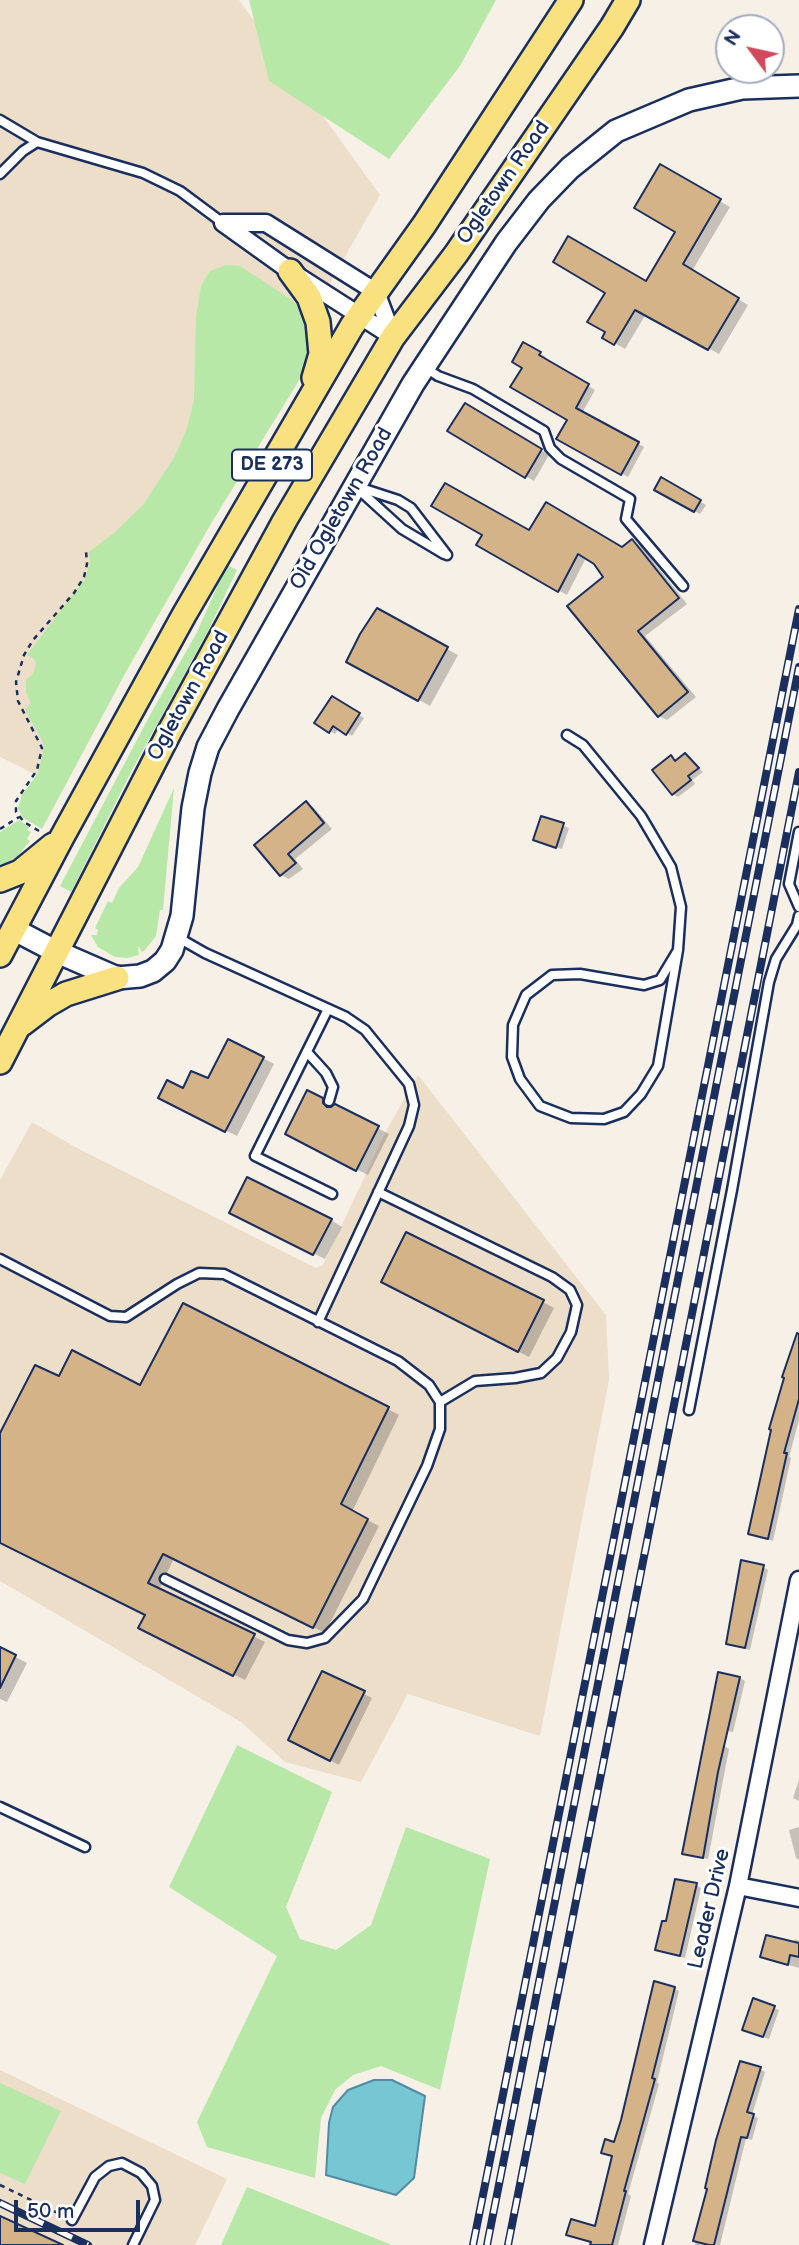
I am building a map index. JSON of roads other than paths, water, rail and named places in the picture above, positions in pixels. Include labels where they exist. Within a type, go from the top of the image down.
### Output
[{"type":"main road","name":"Ogletown Road","points":[[0,1062],[163,743],[285,520],[393,337],[456,254],[628,0]]},
{"type":"main road","name":"Ogletown Road","points":[[0,955],[7,925],[61,839],[184,615],[305,407],[360,316],[424,225],[568,4]]},
{"type":"main road","points":[[290,271],[309,297],[318,322],[321,354],[305,407]]},
{"type":"main road","points":[[0,880],[20,872],[61,839]]},
{"type":"main road","points":[[17,1028],[66,994],[117,978]]},
{"type":"street","name":"Old Ogletown Road","points":[[117,978],[140,976],[153,971],[165,961],[177,937],[183,916],[193,808],[208,747],[424,366],[522,221],[570,168],[616,131],[689,100],[742,88],[799,86]]},
{"type":"street","points":[[223,223],[266,223],[376,292],[393,337]]},
{"type":"street","points":[[223,223],[290,271],[393,337]]},
{"type":"street","points":[[7,925],[55,951],[117,978]]},
{"type":"street","name":"Leader Drive","points":[[653,2245],[738,1886],[799,1580]]},
{"type":"street","points":[[738,1886],[799,1898]]},
{"type":"lane","points":[[0,120],[37,142],[143,173],[180,191],[223,223]]},
{"type":"lane","points":[[0,174],[23,151],[37,142]]},
{"type":"lane","points":[[424,366],[438,376],[473,389],[544,431],[551,448],[561,459],[630,499],[626,519],[683,586]]},
{"type":"lane","points":[[355,486],[398,500],[411,508],[447,555],[402,529],[355,486]]},
{"type":"lane","points":[[567,735],[583,745],[641,816],[671,867],[681,907],[678,950],[658,1066],[641,1094],[624,1112],[604,1119],[571,1118],[541,1106],[520,1079],[512,1057],[513,1026],[526,995],[552,975],[580,974],[644,985],[660,980],[678,950]]},
{"type":"lane","points":[[799,832],[789,884],[799,907]]},
{"type":"lane","points":[[689,1410],[769,982],[776,960],[797,925],[799,916]]},
{"type":"lane","points":[[177,937],[205,953],[328,1009],[365,1030],[409,1084],[414,1105],[409,1126],[318,1322]]},
{"type":"lane","points":[[328,1009],[255,1156],[332,1194]]},
{"type":"lane","points":[[307,1052],[326,1073],[333,1087],[329,1101]]},
{"type":"lane","points":[[378,1192],[552,1277],[570,1290],[577,1305],[571,1332],[557,1358],[541,1373],[475,1381],[440,1402]]},
{"type":"lane","points":[[0,1258],[110,1316],[126,1317],[177,1284],[200,1273],[224,1274],[398,1362],[429,1385],[440,1402],[440,1429],[427,1466],[363,1599],[325,1638],[307,1643],[288,1640],[165,1579]]},
{"type":"lane","points":[[0,1807],[85,1847]]},
{"type":"lane","points":[[72,2220],[95,2177],[109,2166],[122,2163],[141,2173],[152,2186],[155,2200],[133,2245]]},
{"type":"water","points":[[374,2080],[392,2080],[425,2096],[414,2178],[396,2195],[326,2175],[329,2123],[333,2107],[348,2090]]},
{"type":"railway","points":[[473,2245],[799,609]]},
{"type":"railway","points":[[487,2245],[799,667]]},
{"type":"railway","points":[[508,2245],[799,772]]},
{"type":"railway","points":[[0,2203],[88,2245]]}]
